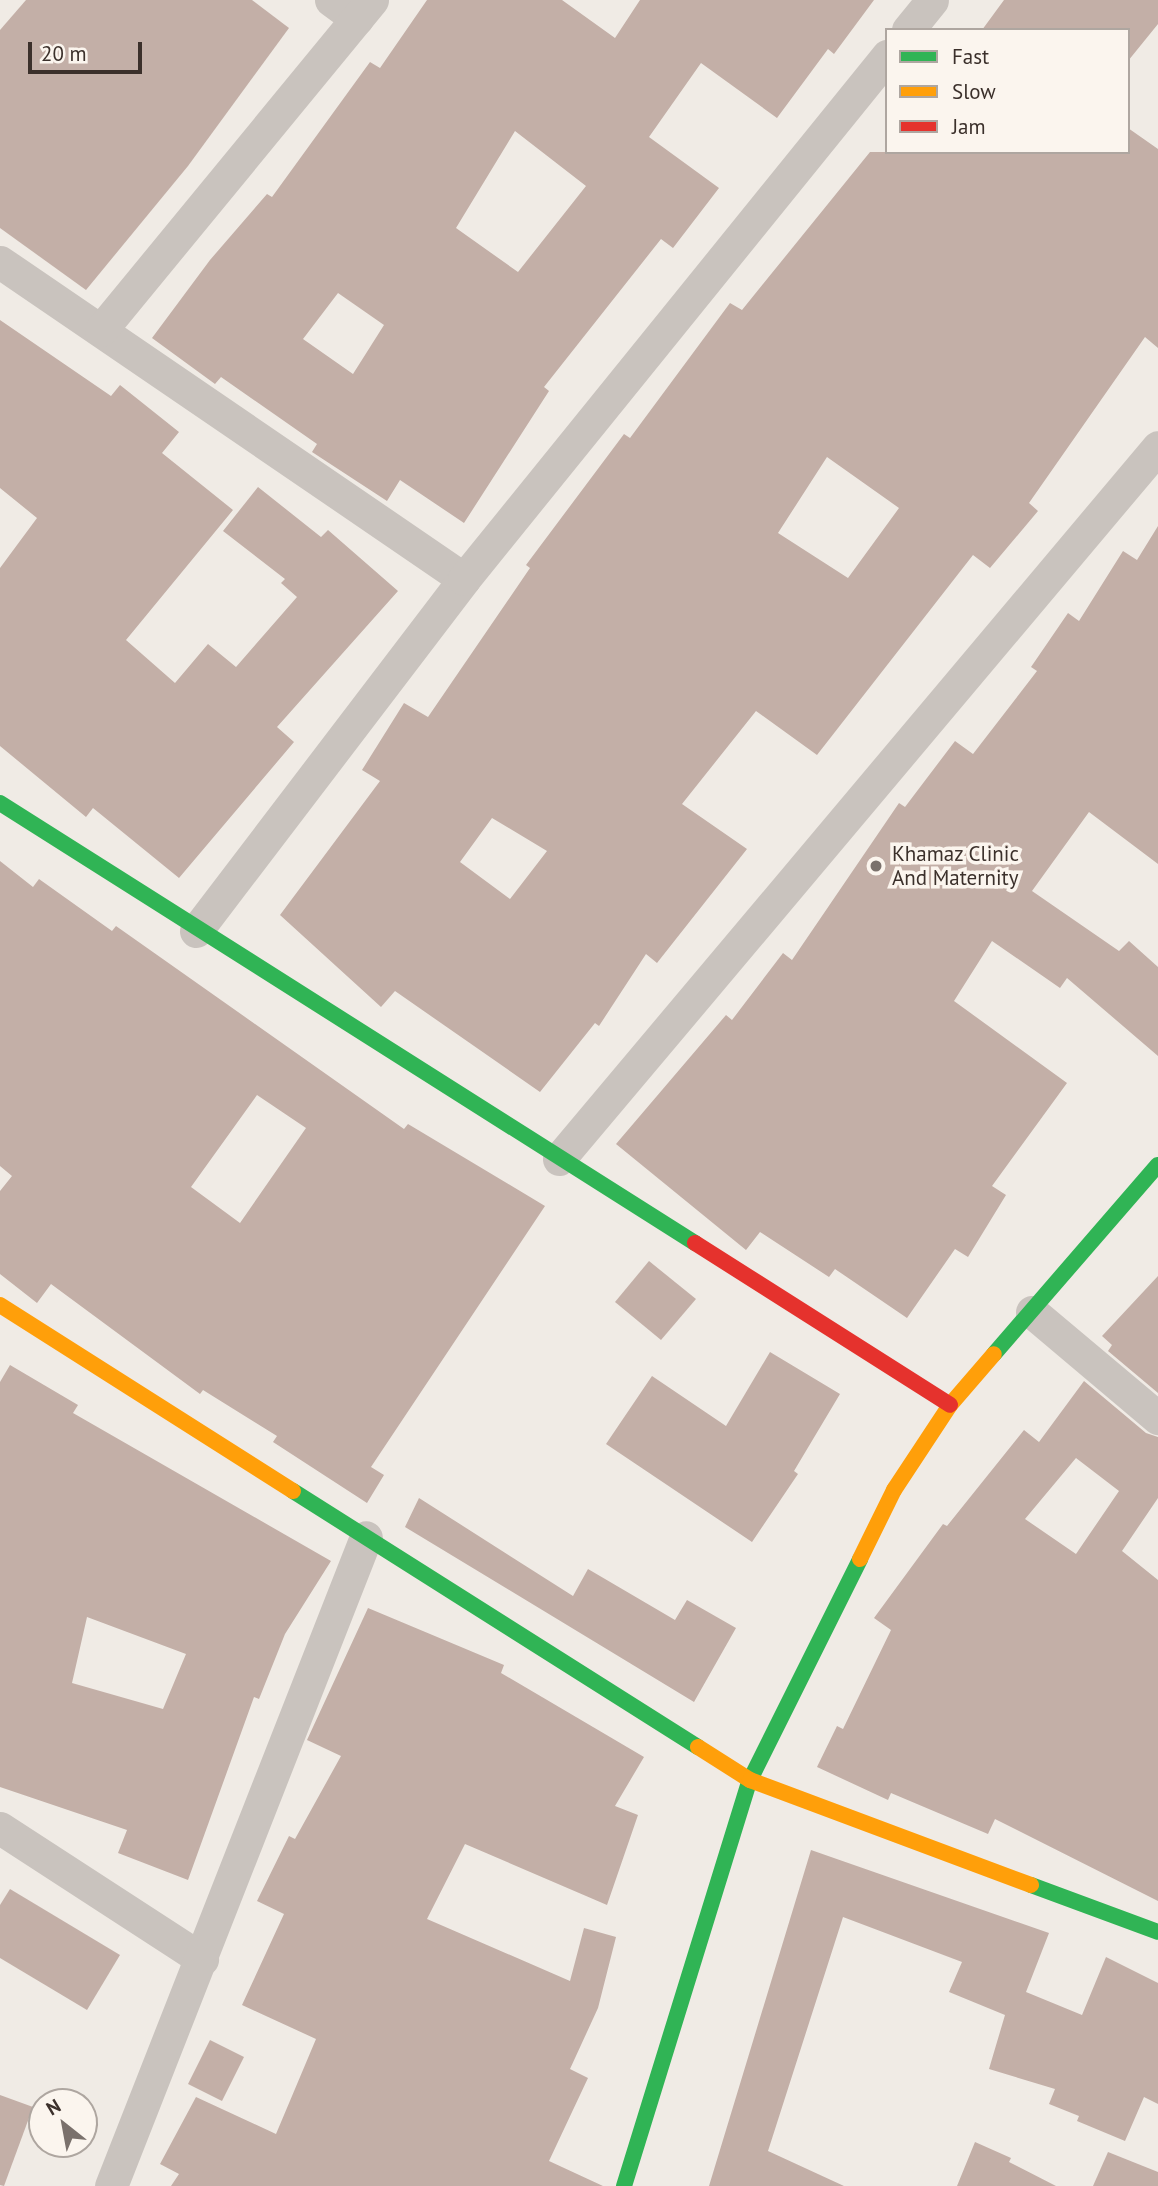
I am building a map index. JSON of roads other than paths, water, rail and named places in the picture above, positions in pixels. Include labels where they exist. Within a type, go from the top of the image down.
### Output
[{"type":"street","points":[[910,28],[932,0]]},
{"type":"street","points":[[101,330],[353,6]]},
{"type":"street","points":[[196,931],[464,579],[885,58]]},
{"type":"street","points":[[0,262],[464,579]]},
{"type":"street","points":[[559,1159],[1158,447]]},
{"type":"street","points":[[0,803],[196,931],[950,1405]]},
{"type":"street","points":[[624,2186],[750,1780],[894,1490],[950,1405],[1158,1165]]},
{"type":"street","points":[[0,1305],[750,1780],[1158,1931]]},
{"type":"street","points":[[1032,1312],[1158,1418]]},
{"type":"street","points":[[111,2186],[366,1537]]},
{"type":"street","points":[[0,1828],[202,1959]]},
{"type":"place","name":"Khamaz Clinic And Maternity","points":[[876,866]]}]
